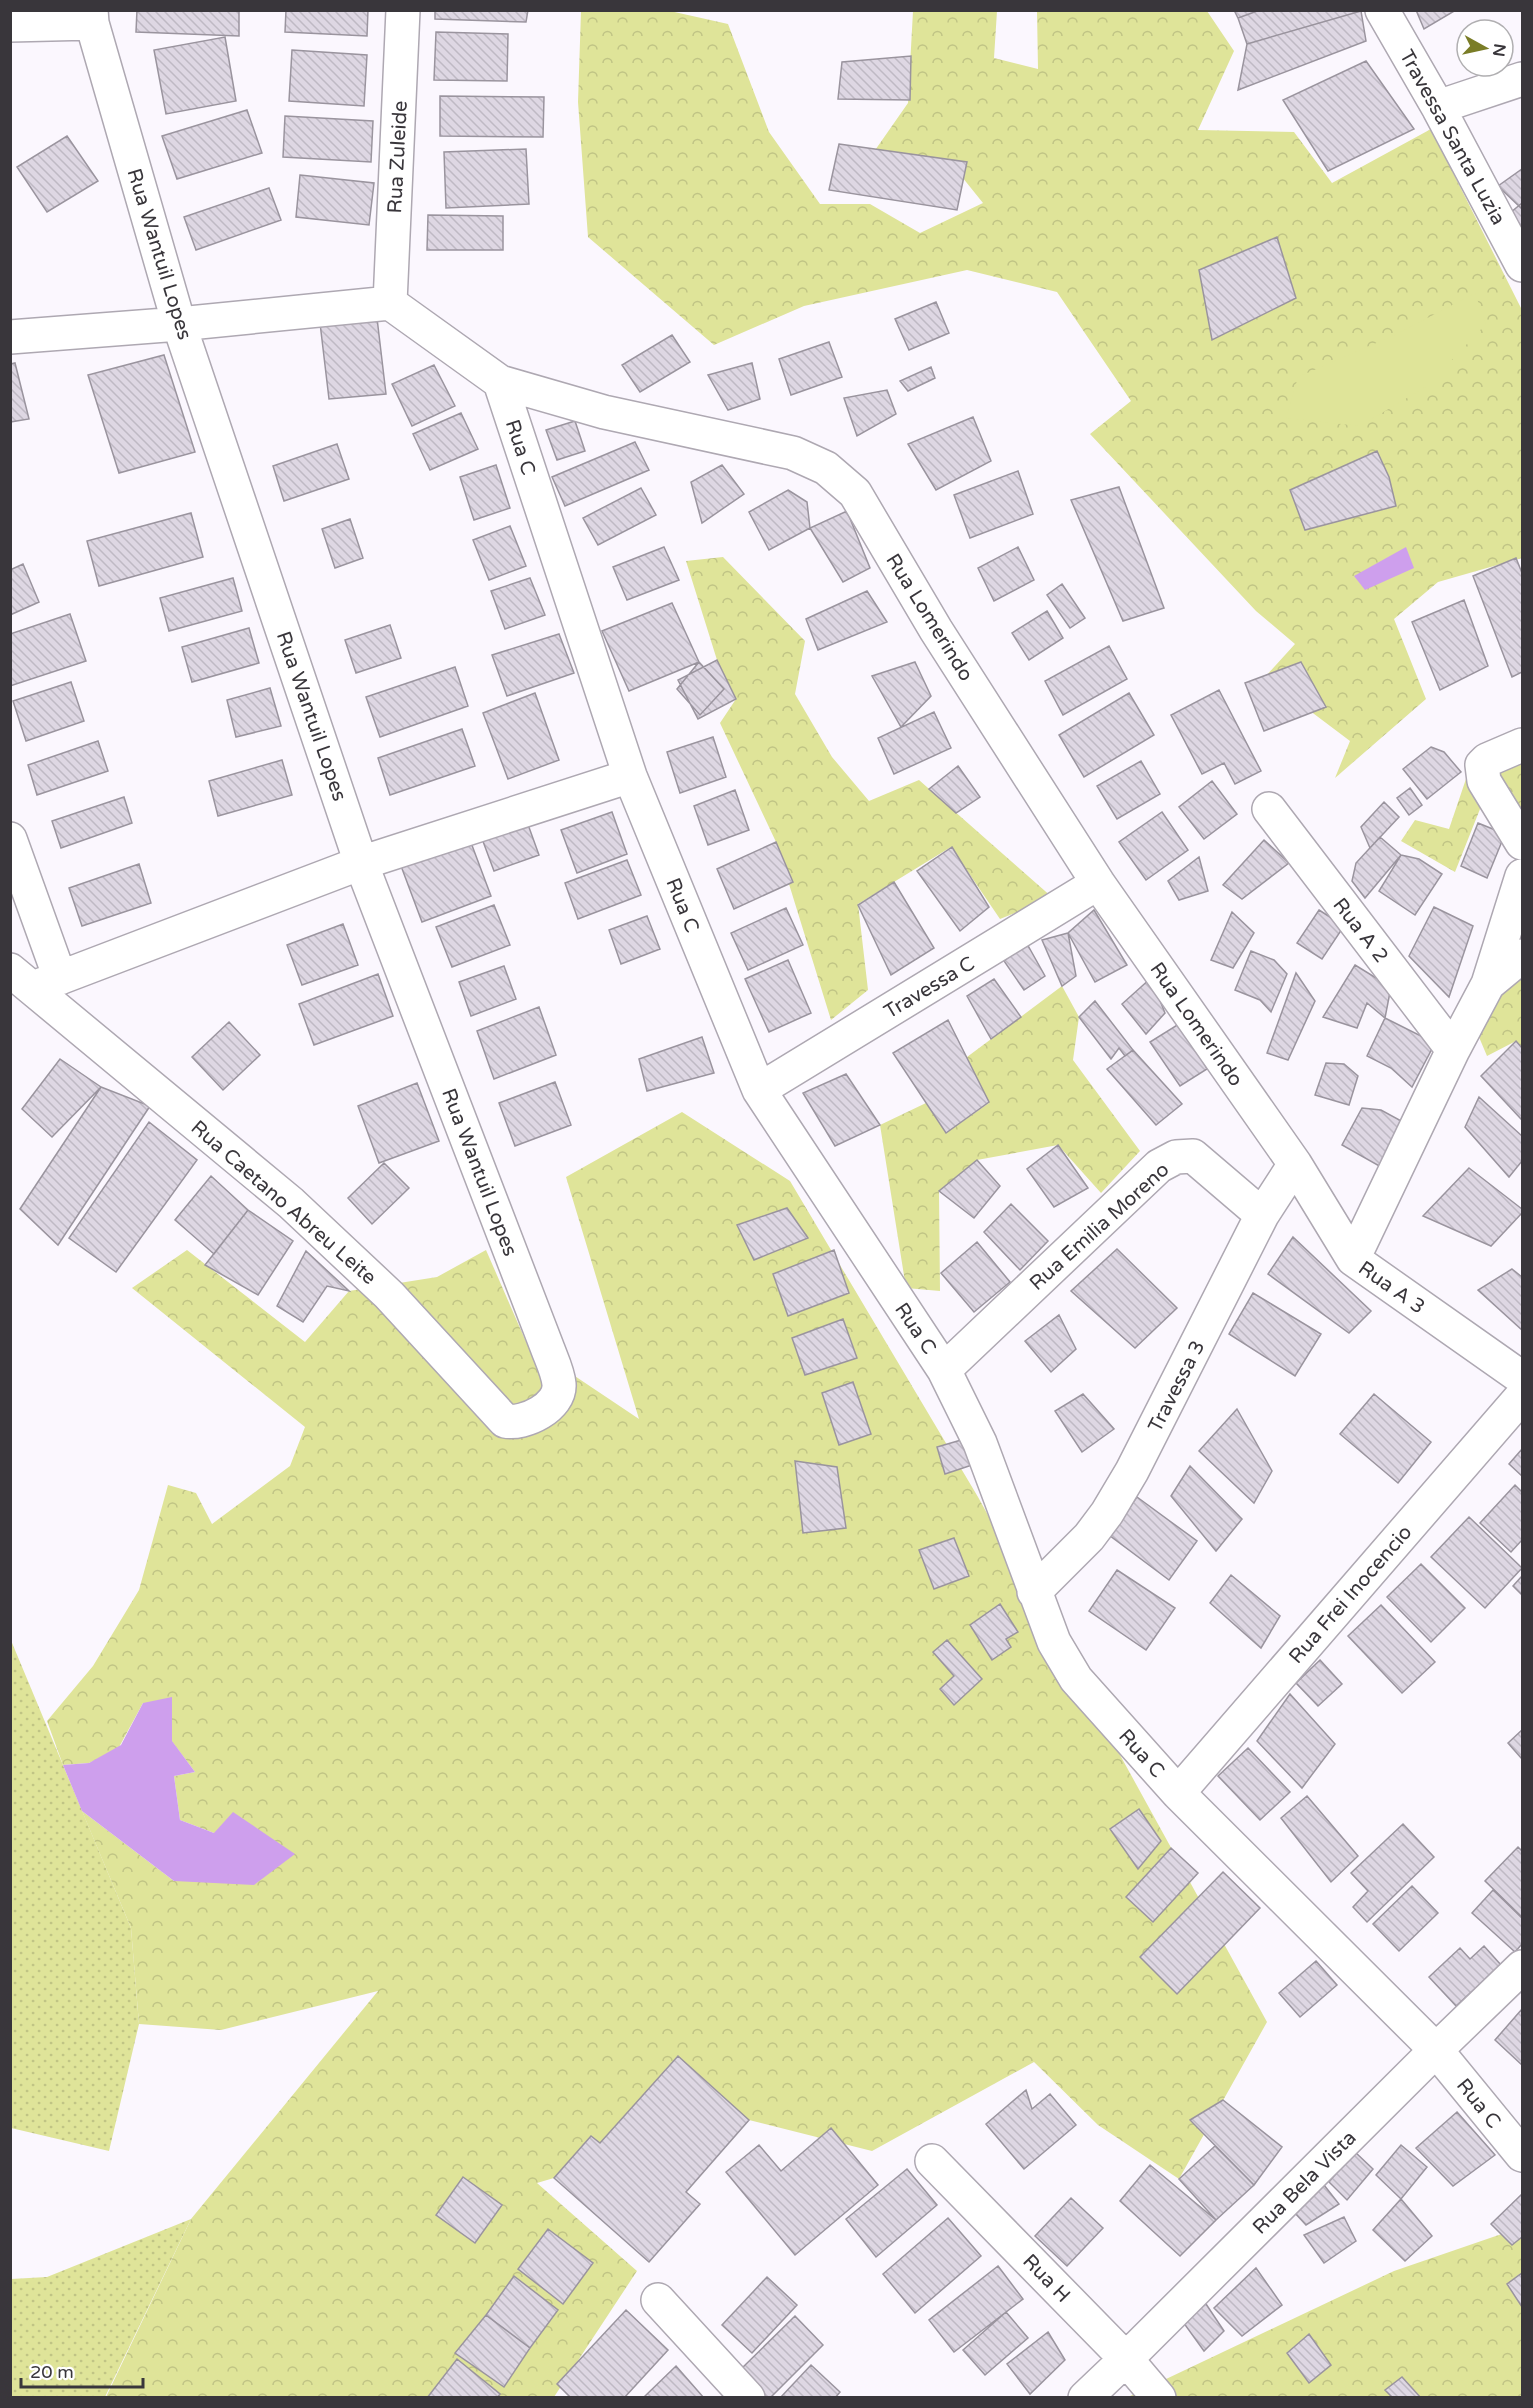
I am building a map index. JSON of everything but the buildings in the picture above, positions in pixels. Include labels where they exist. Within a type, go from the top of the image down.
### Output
[{"type":"street","name":"Rua Zuleide","points":[[390,303],[404,10]]},
{"type":"street","name":"Travessa Santa Luzia","points":[[1382,10],[1438,106],[1522,265]]},
{"type":"street","points":[[10,25],[92,17]]},
{"type":"street","name":"Rua Wantuil Lopes","points":[[92,17],[179,324],[362,863],[560,1385],[557,1396],[548,1407]]},
{"type":"street","points":[[1438,106],[1522,79]]},
{"type":"street","points":[[10,337],[179,324],[390,303]]},
{"type":"street","name":"Rua Lomerindo","points":[[390,303],[500,382],[604,412],[793,453],[826,468],[855,493],[936,630],[1098,883],[1294,1164]]},
{"type":"street","name":"Rua C","points":[[500,382],[630,776],[759,1090],[944,1370],[980,1443],[1054,1642],[1076,1679],[1178,1793],[1436,2050],[1522,2156]]},
{"type":"street","points":[[1522,745],[1487,760],[1482,765],[1481,773],[1522,843]]},
{"type":"street","points":[[10,838],[34,979],[362,863],[630,776]]},
{"type":"street","name":"Rua A 2","points":[[1269,809],[1453,1050]]},
{"type":"street","points":[[1353,1259],[1453,1050],[1488,984],[1522,876]]},
{"type":"street","name":"Travessa C","points":[[759,1090],[1098,883]]},
{"type":"street","points":[[1488,984],[1522,956]]},
{"type":"street","name":"Rua Caetano Abreu Leite","points":[[34,979],[291,1203],[389,1295],[505,1421],[514,1423],[522,1421],[548,1407]]},
{"type":"street","name":"Rua Emilia Moreno","points":[[944,1370],[1160,1166],[1176,1157],[1193,1156],[1262,1215]]},
{"type":"street","name":"Travessa 3","points":[[1034,1592],[1089,1537],[1107,1513],[1132,1471],[1262,1215],[1294,1164]]},
{"type":"street","name":"Rua A 3","points":[[1294,1164],[1353,1259],[1522,1378]]},
{"type":"street","name":"Rua Frei Inocencio","points":[[1178,1793],[1522,1396]]},
{"type":"street","name":"Rua Bela Vista","points":[[1085,2397],[1522,1967]]},
{"type":"street","name":"Rua H","points":[[932,2161],[1126,2359],[1159,2397]]},
{"type":"street","points":[[658,2300],[748,2397]]},
{"type":"green space","points":[[581,11],[670,11],[728,24],[769,132],[820,204],[870,204],[920,233],[983,203],[954,167],[871,156],[908,103],[913,11],[997,11],[994,58],[1038,69],[1037,11],[1207,11],[1234,51],[1198,130],[1294,132],[1332,183],[1431,129],[1522,310],[1522,558],[1438,582],[1394,619],[1426,699],[1335,778],[1350,741],[1265,677],[1295,644],[1256,611],[1090,434],[1131,401],[1057,292],[967,270],[804,306],[714,345],[588,237],[578,102]]},
{"type":"green space","points":[[1475,293],[1486,324],[1427,386],[1360,426],[1286,418],[1298,377],[1397,334]]},
{"type":"green space","points":[[723,557],[805,641],[795,694],[832,757],[869,801],[919,780],[1053,898],[1000,919],[951,847],[858,904],[868,990],[831,1020],[776,842],[720,723],[736,699],[717,660],[686,561]]},
{"type":"green space","points":[[1522,751],[1522,828],[1489,777]]},
{"type":"green space","points":[[1467,776],[1484,799],[1455,872],[1401,841],[1415,820],[1449,829]]},
{"type":"green space","points":[[1522,962],[1522,1048],[1516,1041],[1487,1056],[1476,1030]]},
{"type":"green space","points":[[1062,986],[1079,1017],[1073,1060],[1140,1151],[1101,1193],[1058,1145],[977,1160],[939,1191],[940,1291],[906,1288],[880,1125],[926,1103],[946,1133],[989,1103],[967,1057]]},
{"type":"green space","points":[[682,1112],[790,1181],[978,1497],[1267,2022],[1179,2179],[1098,2125],[1034,2062],[872,2151],[749,2120],[537,2183],[637,2271],[554,2397],[106,2397],[191,2219],[378,1991],[221,2030],[139,2024],[131,1928],[82,1811],[174,1881],[214,1833],[180,1820],[174,1776],[195,1772],[143,1703],[118,1749],[89,1763],[63,1765],[47,1721],[93,1666],[139,1590],[168,1485],[196,1493],[212,1524],[290,1466],[305,1427],[132,1288],[187,1250],[305,1342],[349,1291],[437,1277],[486,1250],[527,1344],[639,1419],[566,1177]]},
{"type":"green space","points":[[10,1638],[131,1928],[139,2024],[109,2151],[11,2128]]},
{"type":"green space","points":[[191,2219],[105,2397],[11,2398],[11,2279],[47,2277]]},
{"type":"green space","points":[[1522,2227],[1522,2397],[1126,2398],[1394,2271]]},
{"type":"shaded area","points":[[1406,547],[1414,568],[1365,590],[1354,576]]},
{"type":"shaded area","points":[[172,1697],[172,1741],[195,1772],[174,1776],[180,1820],[214,1833],[233,1812],[295,1854],[254,1885],[174,1881],[82,1811],[63,1765],[89,1763],[121,1745],[143,1703]]}]
